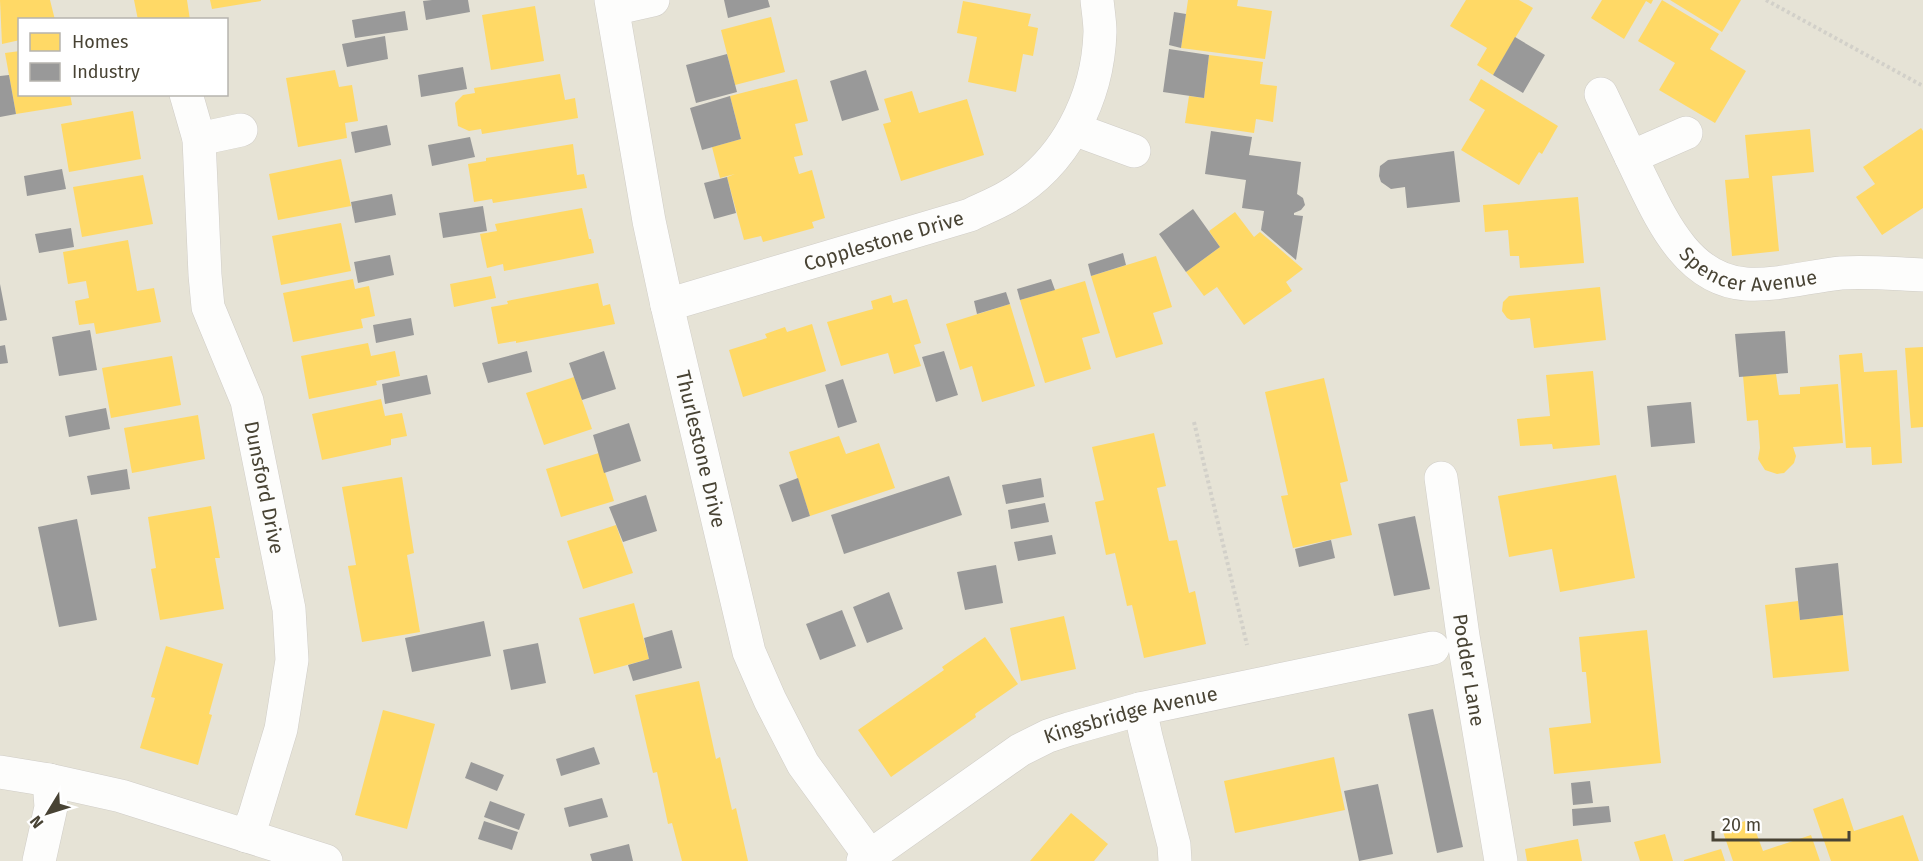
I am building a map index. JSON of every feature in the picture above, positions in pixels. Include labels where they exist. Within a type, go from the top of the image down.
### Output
[{"type":"street","name":"Thurlestone Drive","points":[[652,0],[612,5],[649,221],[749,652],[803,764],[866,859]]},
{"type":"street","name":"Copplestone Drive","points":[[667,305],[970,215],[1008,197],[1028,183],[1059,154],[1074,129],[1090,92],[1100,32],[1097,0]]},
{"type":"street","name":"Spencer Avenue","points":[[1601,94],[1663,222],[1689,256],[1703,268],[1720,277],[1744,284],[1770,284],[1842,273],[1923,274]]},
{"type":"street","name":"Dunsford Drive","points":[[187,96],[198,139],[208,307],[247,401],[289,609],[292,660],[281,729],[254,818],[246,836]]},
{"type":"street","points":[[1074,129],[1134,151]]},
{"type":"street","points":[[198,139],[241,130]]},
{"type":"street","points":[[1631,157],[1686,133]]},
{"type":"street","name":"Podder Lane","points":[[1441,478],[1463,636],[1501,861]]},
{"type":"street","name":"Kingsbridge Avenue","points":[[866,859],[1020,750],[1048,736],[1140,709],[1432,648]]},
{"type":"street","points":[[1140,709],[1174,845],[1175,861]]},
{"type":"street","points":[[0,772],[121,795],[326,861]]},
{"type":"street","points":[[39,861],[51,807],[49,780]]},
{"type":"path","points":[[1766,0],[1923,86]]},
{"type":"path","points":[[1194,422],[1251,659],[1254,684]]},
{"type":"shaded area","points":[[0,0],[1923,0],[1923,861],[0,861]]},
{"type":"building: Homes","points":[[0,0],[50,0],[54,18],[18,18],[18,40],[2,44]]},
{"type":"building: Homes","points":[[134,0],[187,0],[190,18],[138,18]]},
{"type":"building: Homes","points":[[210,0],[261,0],[261,1],[212,9]]},
{"type":"building: Homes","points":[[1188,0],[1238,0],[1237,6],[1272,11],[1265,59],[1181,48]]},
{"type":"building: Homes","points":[[1466,0],[1519,0],[1533,8],[1493,75],[1477,65],[1487,48],[1450,26]]},
{"type":"building: Homes","points":[[1602,0],[1653,0],[1651,4],[1646,1],[1624,39],[1591,18]]},
{"type":"building: Homes","points":[[1662,0],[1719,34],[1710,49],[1746,71],[1715,123],[1659,90],[1675,63],[1638,41]]},
{"type":"building: Homes","points":[[1670,0],[1741,0],[1722,32]]},
{"type":"building: Homes","points":[[963,1],[1031,14],[1028,26],[1038,28],[1033,56],[1023,54],[1016,92],[968,82],[977,37],[957,33]]},
{"type":"building: Homes","points":[[535,6],[544,61],[491,70],[482,15]]},
{"type":"building: Homes","points":[[771,17],[785,72],[735,85],[721,30]]},
{"type":"building: Homes","points":[[18,51],[18,96],[70,96],[72,105],[16,114],[5,53]]},
{"type":"building: Homes","points":[[1209,55],[1263,62],[1260,84],[1277,86],[1273,122],[1256,119],[1254,133],[1185,123],[1189,96],[1204,98]]},
{"type":"building: Homes","points":[[335,70],[339,87],[352,85],[358,121],[345,123],[347,138],[298,147],[286,78]]},
{"type":"building: Homes","points":[[560,74],[565,100],[575,98],[578,118],[482,134],[481,129],[469,131],[458,126],[455,103],[463,95],[475,93],[474,88]]},
{"type":"building: Homes","points":[[797,79],[808,121],[795,124],[803,155],[794,157],[799,174],[812,170],[825,218],[812,222],[814,228],[763,242],[761,236],[744,240],[727,177],[735,174],[720,178],[712,147],[741,139],[730,96]]},
{"type":"building: Homes","points":[[1481,79],[1558,126],[1542,154],[1539,152],[1519,185],[1461,150],[1485,110],[1469,100]]},
{"type":"building: Homes","points":[[912,91],[919,113],[967,99],[984,155],[901,181],[883,124],[891,122],[884,99]]},
{"type":"building: Homes","points":[[133,111],[141,159],[69,172],[61,124]]},
{"type":"building: Homes","points":[[1921,128],[1923,131],[1923,208],[1882,235],[1856,197],[1875,184],[1863,167]]},
{"type":"building: Homes","points":[[1810,129],[1814,172],[1772,176],[1779,251],[1732,256],[1725,180],[1749,178],[1745,135]]},
{"type":"building: Homes","points":[[573,144],[577,175],[584,174],[587,188],[493,203],[492,199],[474,202],[468,164],[486,161],[486,158]]},
{"type":"building: Homes","points":[[341,159],[351,206],[278,220],[269,174]]},
{"type":"building: Homes","points":[[143,175],[153,224],[82,237],[73,187]]},
{"type":"building: Homes","points":[[1578,197],[1584,263],[1520,268],[1519,256],[1510,256],[1508,230],[1485,232],[1483,205]]},
{"type":"building: Homes","points":[[582,208],[594,253],[504,271],[503,264],[487,268],[480,234],[497,231],[495,224]]},
{"type":"building: Homes","points":[[1235,212],[1254,237],[1260,232],[1303,269],[1286,282],[1292,291],[1244,325],[1217,287],[1204,296],[1186,272],[1220,247],[1209,231]]},
{"type":"building: Homes","points":[[341,223],[351,271],[281,285],[272,236]]},
{"type":"building: Homes","points":[[128,240],[137,291],[154,288],[161,322],[96,334],[94,323],[79,325],[75,301],[89,298],[86,281],[68,284],[63,252]]},
{"type":"building: Homes","points":[[1156,256],[1172,307],[1153,313],[1163,344],[1116,358],[1091,276]]},
{"type":"building: Homes","points":[[491,276],[496,298],[454,307],[450,284]]},
{"type":"building: Homes","points":[[353,279],[355,289],[369,286],[375,316],[361,319],[363,328],[293,342],[283,293]]},
{"type":"building: Homes","points":[[1085,281],[1100,333],[1082,338],[1091,369],[1045,383],[1020,300]]},
{"type":"building: Homes","points":[[598,283],[603,306],[610,304],[615,324],[516,343],[516,341],[498,344],[491,307],[508,304],[507,301]]},
{"type":"building: Homes","points":[[1600,287],[1606,340],[1534,348],[1530,318],[1511,320],[1502,311],[1503,302],[1509,296]]},
{"type":"building: Homes","points":[[891,295],[893,303],[907,299],[921,343],[914,345],[921,366],[894,374],[888,353],[841,366],[827,322],[873,309],[871,301]]},
{"type":"building: Homes","points":[[1010,304],[1035,386],[982,402],[972,366],[960,370],[946,324]]},
{"type":"building: Homes","points":[[812,324],[826,371],[743,397],[729,350],[767,338],[765,334],[785,327],[787,332]]},
{"type":"building: Homes","points":[[368,343],[371,356],[395,351],[400,376],[376,381],[377,385],[309,399],[301,356]]},
{"type":"building: Homes","points":[[1923,347],[1923,427],[1911,428],[1905,348]]},
{"type":"building: Homes","points":[[1862,353],[1864,372],[1897,370],[1902,463],[1872,465],[1871,447],[1846,448],[1839,355]]},
{"type":"building: Homes","points":[[172,356],[181,405],[111,418],[102,368]]},
{"type":"building: Homes","points":[[1593,371],[1600,445],[1553,449],[1552,444],[1520,446],[1517,419],[1550,416],[1546,375]]},
{"type":"building: Homes","points":[[1776,374],[1779,395],[1800,394],[1800,387],[1838,384],[1843,443],[1793,447],[1796,456],[1794,463],[1784,473],[1777,474],[1765,470],[1758,459],[1760,448],[1758,420],[1747,421],[1743,376]]},
{"type":"building: Homes","points":[[574,377],[592,429],[544,445],[526,393]]},
{"type":"building: Homes","points":[[1324,378],[1348,481],[1340,483],[1352,535],[1293,548],[1281,496],[1288,495],[1265,392]]},
{"type":"building: Homes","points":[[381,399],[385,416],[402,413],[407,436],[391,439],[391,445],[322,460],[312,414]]},
{"type":"building: Homes","points":[[198,415],[205,459],[132,473],[124,428]]},
{"type":"building: Homes","points":[[1154,433],[1166,486],[1157,488],[1169,541],[1177,540],[1189,593],[1195,591],[1206,644],[1144,658],[1132,605],[1127,606],[1115,553],[1106,555],[1095,502],[1104,500],[1092,447]]},
{"type":"building: Homes","points":[[839,436],[846,454],[879,443],[895,488],[810,516],[789,452]]},
{"type":"building: Homes","points":[[599,453],[614,501],[561,517],[546,469]]},
{"type":"building: Homes","points":[[1616,475],[1635,578],[1560,592],[1552,549],[1509,557],[1498,496]]},
{"type":"building: Homes","points":[[402,477],[414,553],[407,555],[420,632],[362,642],[348,566],[356,565],[342,487]]},
{"type":"building: Homes","points":[[211,506],[220,558],[215,558],[224,609],[160,620],[151,569],[156,568],[148,517]]},
{"type":"building: Homes","points":[[616,525],[633,573],[583,589],[567,541]]},
{"type":"building: Homes","points":[[1798,601],[1800,620],[1843,615],[1849,671],[1773,678],[1765,605]]},
{"type":"building: Homes","points":[[634,603],[649,659],[594,674],[579,618]]},
{"type":"building: Homes","points":[[1064,616],[1076,669],[1021,681],[1010,628]]},
{"type":"building: Homes","points":[[1647,630],[1661,763],[1554,774],[1549,728],[1591,723],[1586,672],[1582,672],[1579,637]]},
{"type":"building: Homes","points":[[985,637],[1018,684],[975,714],[976,717],[891,777],[858,730],[944,670],[942,667]]},
{"type":"building: Homes","points":[[166,646],[223,664],[198,765],[140,748],[155,698],[151,697]]},
{"type":"building: Homes","points":[[699,681],[716,759],[720,757],[732,810],[736,808],[748,861],[682,861],[672,823],[668,824],[657,772],[653,773],[635,695]]},
{"type":"building: Homes","points":[[383,710],[435,724],[407,829],[355,815]]},
{"type":"building: Homes","points":[[1334,757],[1345,810],[1235,833],[1224,781]]},
{"type":"building: Homes","points":[[1843,798],[1854,831],[1903,815],[1919,861],[1831,861],[1813,809]]},
{"type":"building: Homes","points":[[1071,813],[1108,844],[1094,861],[1030,861]]},
{"type":"building: Homes","points":[[1751,819],[1763,851],[1811,835],[1820,861],[1733,861],[1722,829]]},
{"type":"building: Homes","points":[[1665,834],[1673,861],[1640,861],[1634,842]]},
{"type":"building: Homes","points":[[1578,839],[1582,861],[1527,861],[1525,849]]},
{"type":"building: Homes","points":[[1721,849],[1725,861],[1684,861],[1684,860]]},
{"type":"building: Industry","points":[[468,0],[470,12],[426,20],[423,1]]},
{"type":"building: Industry","points":[[724,0],[768,0],[770,7],[728,18]]},
{"type":"building: Industry","points":[[405,11],[408,30],[355,38],[352,20]]},
{"type":"building: Industry","points":[[1174,12],[1186,14],[1181,48],[1169,45]]},
{"type":"building: Industry","points":[[385,36],[388,59],[347,67],[342,44]]},
{"type":"building: Industry","points":[[1515,37],[1545,55],[1523,93],[1493,75]]},
{"type":"building: Industry","points":[[1169,49],[1209,55],[1204,98],[1163,92]]},
{"type":"building: Industry","points":[[727,54],[737,92],[696,103],[686,65]]},
{"type":"building: Industry","points":[[463,67],[467,89],[421,97],[418,75]]},
{"type":"building: Industry","points":[[866,70],[879,110],[842,121],[830,81]]},
{"type":"building: Industry","points":[[9,75],[16,114],[0,117],[0,76]]},
{"type":"building: Industry","points":[[730,96],[741,139],[702,150],[690,108]]},
{"type":"building: Industry","points":[[387,125],[391,145],[355,153],[351,132]]},
{"type":"building: Industry","points":[[1211,131],[1252,137],[1249,155],[1301,162],[1297,194],[1303,198],[1305,205],[1294,213],[1294,215],[1303,216],[1296,260],[1261,230],[1264,211],[1242,208],[1246,180],[1205,174]]},
{"type":"building: Industry","points":[[470,137],[475,157],[432,166],[428,145]]},
{"type":"building: Industry","points":[[1454,151],[1460,202],[1407,208],[1405,187],[1391,189],[1381,182],[1380,166],[1388,160]]},
{"type":"building: Industry","points":[[62,169],[66,189],[27,196],[24,176]]},
{"type":"building: Industry","points":[[727,177],[736,213],[714,219],[704,183]]},
{"type":"building: Industry","points":[[392,194],[396,215],[355,223],[351,202]]},
{"type":"building: Industry","points":[[483,206],[487,231],[443,238],[439,213]]},
{"type":"building: Industry","points":[[1193,209],[1220,247],[1186,272],[1159,234]]},
{"type":"building: Industry","points":[[71,228],[74,247],[39,253],[35,234]]},
{"type":"building: Industry","points":[[1123,253],[1126,265],[1091,276],[1088,264]]},
{"type":"building: Industry","points":[[390,255],[394,275],[358,283],[354,262]]},
{"type":"building: Industry","points":[[1051,279],[1055,290],[1020,300],[1017,289]]},
{"type":"building: Industry","points":[[0,284],[7,320],[0,321]]},
{"type":"building: Industry","points":[[1006,292],[1010,304],[977,314],[974,301]]},
{"type":"building: Industry","points":[[411,318],[414,335],[376,343],[373,325]]},
{"type":"building: Industry","points":[[90,330],[97,370],[59,376],[52,337]]},
{"type":"building: Industry","points":[[1785,331],[1788,373],[1739,377],[1735,334]]},
{"type":"building: Industry","points":[[5,345],[8,363],[0,364],[0,346]]},
{"type":"building: Industry","points":[[527,351],[532,372],[488,383],[482,363]]},
{"type":"building: Industry","points":[[604,351],[616,389],[582,400],[569,363]]},
{"type":"building: Industry","points":[[944,351],[958,395],[936,402],[922,357]]},
{"type":"building: Industry","points":[[427,375],[431,394],[385,404],[382,384]]},
{"type":"building: Industry","points":[[843,379],[857,422],[838,428],[825,385]]},
{"type":"building: Industry","points":[[1691,402],[1695,443],[1651,447],[1647,406]]},
{"type":"building: Industry","points":[[106,408],[110,429],[69,437],[65,416]]},
{"type":"building: Industry","points":[[629,423],[641,461],[604,473],[593,435]]},
{"type":"building: Industry","points":[[127,469],[130,489],[91,495],[87,476]]},
{"type":"building: Industry","points":[[949,476],[962,515],[844,554],[831,515]]},
{"type":"building: Industry","points":[[798,478],[810,516],[792,522],[779,485]]},
{"type":"building: Industry","points":[[1041,478],[1044,497],[1006,504],[1002,485]]},
{"type":"building: Industry","points":[[646,495],[657,531],[623,542],[609,507]]},
{"type":"building: Industry","points":[[1045,503],[1049,522],[1011,529],[1008,510]]},
{"type":"building: Industry","points":[[1415,516],[1430,589],[1394,596],[1378,524]]},
{"type":"building: Industry","points":[[77,519],[97,620],[59,627],[38,527]]},
{"type":"building: Industry","points":[[1052,535],[1056,554],[1018,561],[1014,542]]},
{"type":"building: Industry","points":[[1331,540],[1335,558],[1299,567],[1295,549]]},
{"type":"building: Industry","points":[[1838,563],[1843,615],[1800,620],[1795,568]]},
{"type":"building: Industry","points":[[996,565],[1003,603],[965,610],[957,572]]},
{"type":"building: Industry","points":[[889,592],[903,629],[867,643],[853,607]]},
{"type":"building: Industry","points":[[842,610],[856,646],[820,660],[806,624]]},
{"type":"building: Industry","points":[[484,621],[491,656],[412,672],[405,638]]},
{"type":"building: Industry","points":[[672,630],[682,668],[633,681],[628,665],[649,659],[644,638]]},
{"type":"building: Industry","points":[[538,643],[546,683],[511,690],[503,650]]},
{"type":"building: Industry","points":[[1433,709],[1463,847],[1437,853],[1408,714]]},
{"type":"building: Industry","points":[[594,747],[600,764],[561,776],[556,759]]},
{"type":"building: Industry","points":[[471,762],[504,775],[497,791],[465,778]]},
{"type":"building: Industry","points":[[1590,781],[1593,803],[1573,805],[1571,783]]},
{"type":"building: Industry","points":[[1378,784],[1393,854],[1359,861],[1344,791]]},
{"type":"building: Industry","points":[[602,798],[608,817],[569,827],[564,808]]},
{"type":"building: Industry","points":[[490,801],[525,814],[519,830],[484,817]]},
{"type":"building: Industry","points":[[1609,806],[1611,822],[1573,826],[1572,809]]},
{"type":"building: Industry","points":[[484,821],[518,832],[512,850],[478,839]]},
{"type":"building: Industry","points":[[629,844],[633,861],[592,861],[590,854]]}]
